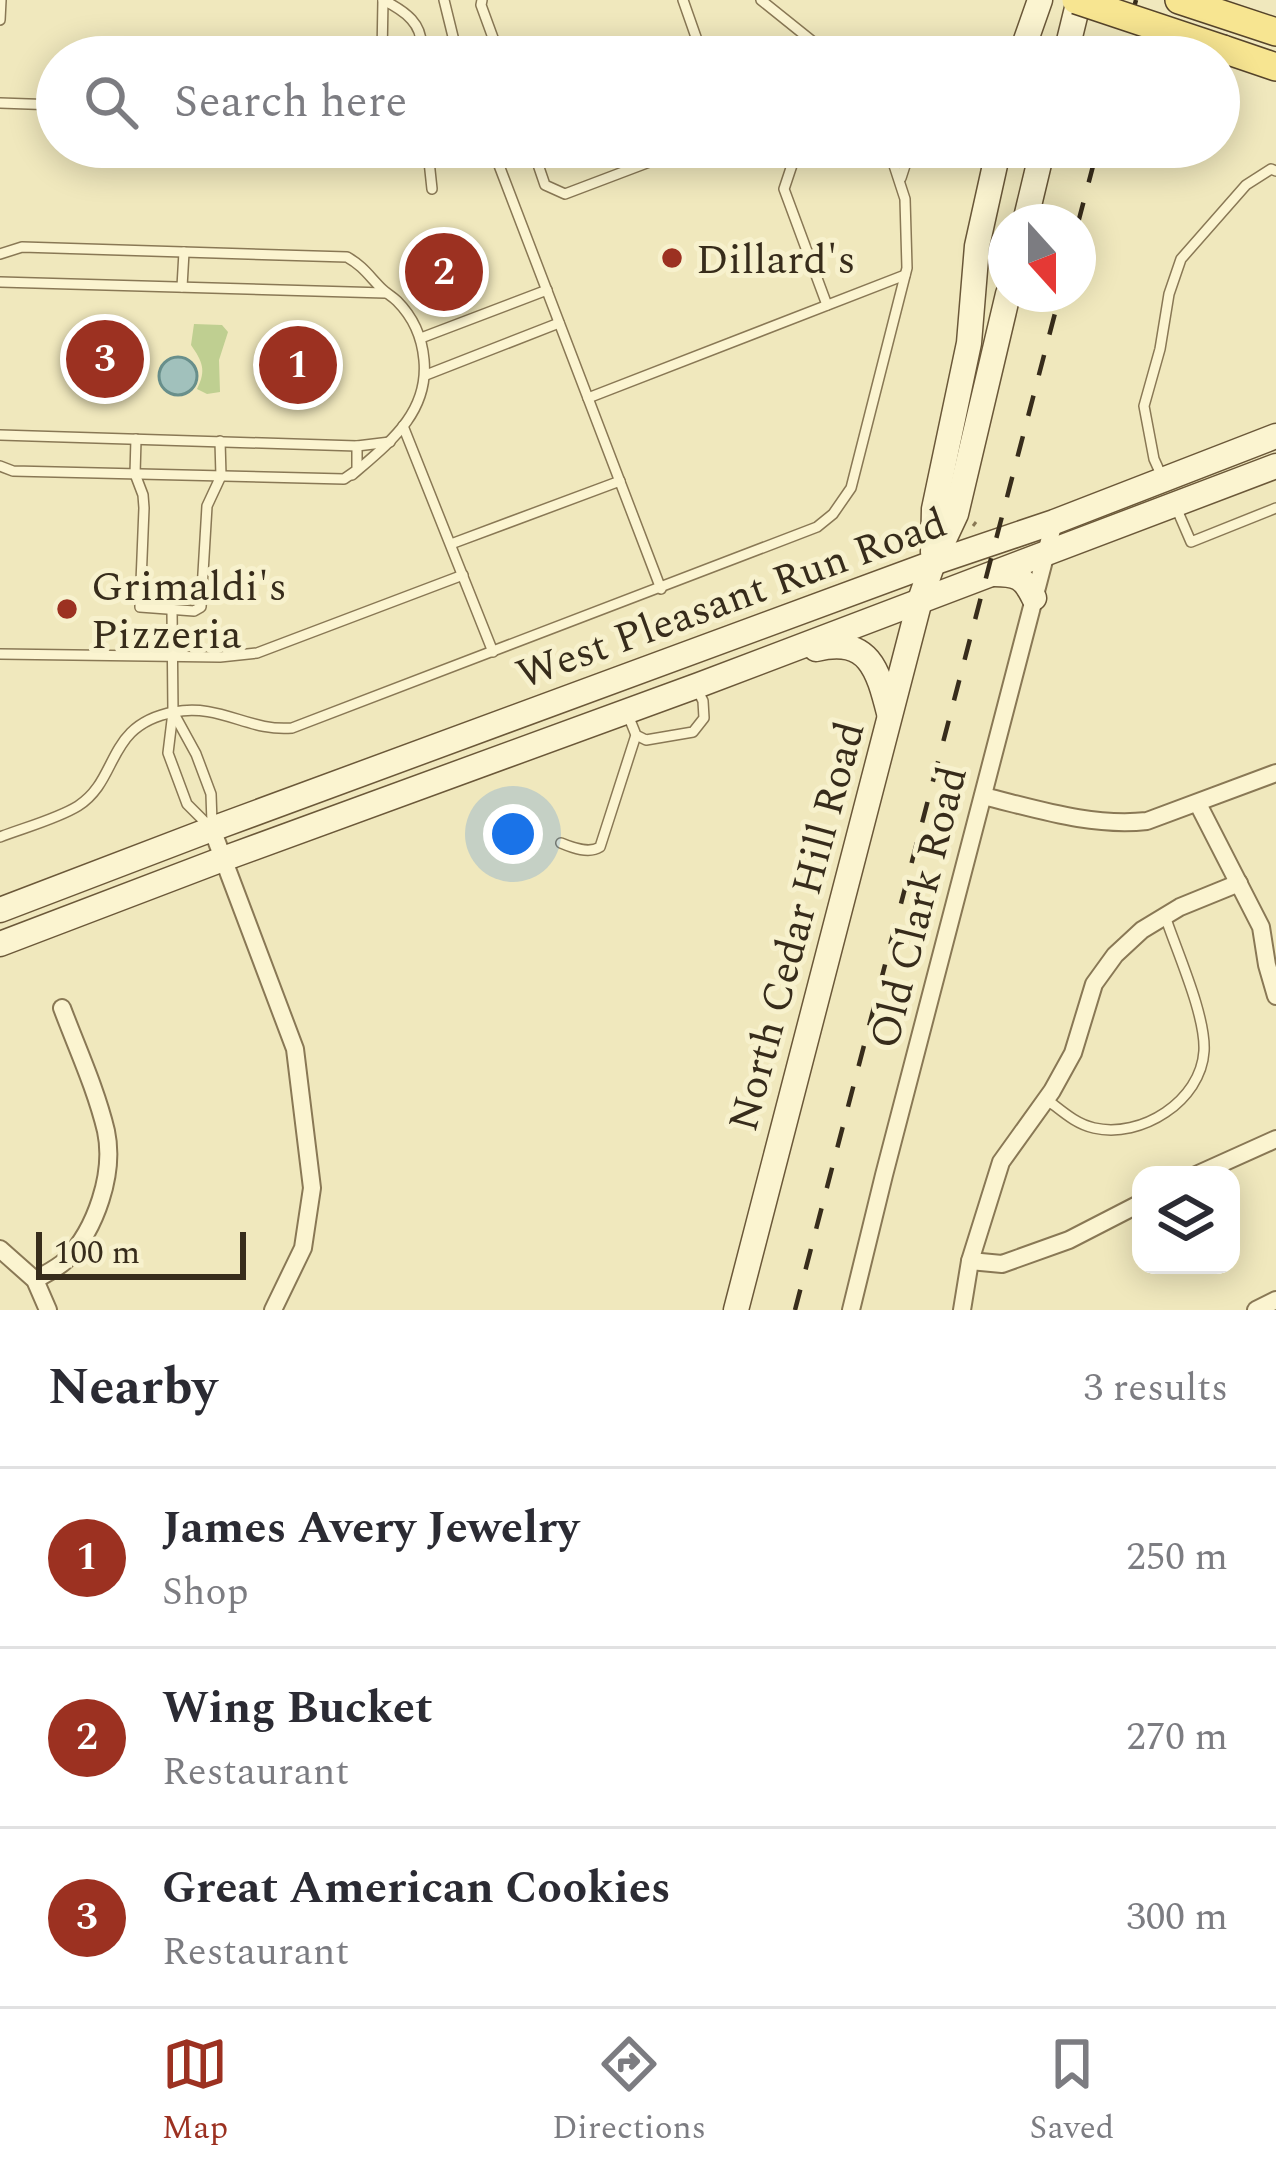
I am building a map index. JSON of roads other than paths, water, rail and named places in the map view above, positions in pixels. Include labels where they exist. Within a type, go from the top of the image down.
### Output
[{"type":"main road","points":[[1027,36],[1040,0]]},
{"type":"main road","points":[[1069,36],[1077,0],[1184,36]]},
{"type":"main road","points":[[1179,0],[1276,32]]},
{"type":"main road","points":[[1240,55],[1276,67]]},
{"type":"main road","name":"North Cedar Hill Road","points":[[933,563],[934,509],[969,343],[977,246],[994,168]]},
{"type":"main road","points":[[1029,204],[1038,168]]},
{"type":"main road","name":"North Cedar Hill Road","points":[[736,1310],[920,600],[956,514],[1004,312]]},
{"type":"main road","name":"West Pleasant Run Road","points":[[0,910],[1276,436]]},
{"type":"main road","name":"West Pleasant Run Road","points":[[0,944],[223,859],[631,723],[697,686],[1276,466]]},
{"type":"main road","points":[[986,574],[1014,574],[1025,580],[1034,598]]},
{"type":"main road","points":[[697,686],[824,647],[852,646],[878,672],[890,716]]},
{"type":"street","name":"Old Clark Road","points":[[851,1310],[1054,522]]},
{"type":"street","points":[[983,796],[1125,824],[1148,821],[1276,773]]},
{"type":"street","points":[[1198,804],[1261,927],[1276,997]]},
{"type":"street","points":[[212,829],[295,1048],[312,1188],[303,1248],[273,1310]]},
{"type":"street","points":[[962,1310],[970,1261],[1001,1162],[1073,1053],[1094,984],[1142,930],[1239,883]]},
{"type":"street","points":[[35,1280],[64,1263],[87,1232],[107,1168],[107,1136],[98,1104],[62,1008]]},
{"type":"street","points":[[1216,1166],[1276,1139]]},
{"type":"street","points":[[970,1261],[1002,1264],[1069,1240],[1132,1208]]},
{"type":"street","points":[[0,1250],[35,1280],[47,1310]]},
{"type":"street","points":[[1256,1310],[1276,1300]]},
{"type":"lane","points":[[0,20],[1,0]]},
{"type":"lane","points":[[383,0],[414,20],[420,36]]},
{"type":"lane","points":[[383,0],[388,36]]},
{"type":"lane","points":[[444,0],[453,36]]},
{"type":"lane","points":[[482,0],[492,36]]},
{"type":"lane","points":[[683,0],[696,36]]},
{"type":"lane","points":[[761,0],[805,36]]},
{"type":"lane","points":[[0,104],[36,105]]},
{"type":"lane","points":[[430,168],[432,189]]},
{"type":"lane","points":[[500,168],[662,589]]},
{"type":"lane","points":[[539,168],[545,185],[565,194],[634,168]]},
{"type":"lane","points":[[791,168],[784,189],[827,305]]},
{"type":"lane","points":[[0,837],[78,806],[93,792],[126,736],[153,718],[200,709],[274,730],[292,728],[817,527],[851,488],[905,275],[905,199],[895,168]]},
{"type":"lane","points":[[900,183],[905,168]]},
{"type":"lane","points":[[1276,171],[1271,169],[1246,185],[1181,260],[1168,294],[1160,349],[1144,406],[1154,459],[1191,542],[1276,508]]},
{"type":"lane","points":[[0,254],[22,247],[347,257],[363,266],[399,303],[421,338],[426,375],[416,411],[391,442],[344,479],[14,471],[0,466]]},
{"type":"lane","points":[[182,287],[184,252]]},
{"type":"lane","points":[[588,398],[905,275]]},
{"type":"lane","points":[[0,282],[385,293]]},
{"type":"lane","points":[[421,338],[547,290]]},
{"type":"lane","points":[[426,375],[560,323]]},
{"type":"lane","points":[[403,426],[493,652]]},
{"type":"lane","points":[[0,435],[357,446],[391,442]]},
{"type":"lane","points":[[136,439],[135,474],[144,508],[140,607],[194,611],[201,607],[207,506],[221,476],[220,441]]},
{"type":"lane","points":[[352,476],[357,470],[357,446]]},
{"type":"lane","points":[[451,544],[620,481]]},
{"type":"lane","points":[[0,654],[220,657],[257,653],[463,575]]},
{"type":"lane","points":[[172,610],[173,712],[168,753],[187,804],[212,829]]},
{"type":"lane","points":[[631,723],[646,740],[693,732],[704,718],[697,686]]},
{"type":"lane","points":[[173,712],[211,794],[212,829]]},
{"type":"lane","points":[[561,843],[574,849],[600,847],[631,723]]},
{"type":"lane","points":[[1046,1099],[1072,1119],[1111,1130],[1146,1123],[1162,1114],[1181,1100],[1195,1079],[1204,1046],[1201,1024],[1166,916]]},
{"type":"water","points":[[178,357],[192,362],[197,376],[192,390],[178,395],[164,390],[159,376],[164,362]]},
{"type":"railway","points":[[1127,36],[1136,0]]},
{"type":"railway","points":[[1083,204],[1092,168]]},
{"type":"railway","points":[[795,1310],[1055,312]]},
{"type":"place","name":"Dillard's","points":[[672,258]]},
{"type":"place","name":"Wing Bucket","points":[[444,272]]},
{"type":"place","name":"Great American Cookies","points":[[105,359]]},
{"type":"place","name":"James Avery Jewelry","points":[[298,365]]},
{"type":"place","name":"Grimaldi's Pizzeria","points":[[67,609]]}]
